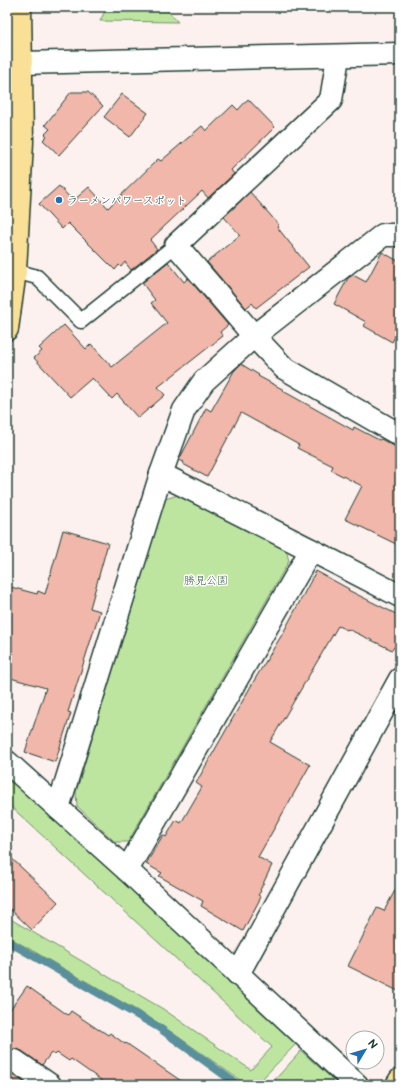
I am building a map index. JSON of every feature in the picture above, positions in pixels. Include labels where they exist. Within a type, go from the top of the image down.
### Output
[{"type":"main road","points":[[7,329],[15,271],[14,141],[21,63],[20,7]]},
{"type":"main road","points":[[397,1085],[400,1080]]},
{"type":"street","points":[[21,63],[338,57],[400,54]]},
{"type":"street","points":[[338,57],[331,100],[176,245],[254,336],[284,368],[400,435]]},
{"type":"street","points":[[58,808],[161,474],[184,410],[204,381],[254,336],[383,235],[400,236]]},
{"type":"street","points":[[161,474],[400,596]]},
{"type":"street","points":[[127,870],[311,550]]},
{"type":"street","points":[[238,974],[400,679]]},
{"type":"street","points":[[7,762],[127,870],[357,1085]]},
{"type":"street","points":[[15,1061],[50,1085]]},
{"type":"lane","points":[[15,271],[37,277],[81,321],[176,245]]},
{"type":"green space","points":[[107,7],[164,7],[178,22],[100,21]]},
{"type":"green space","name":"勝見公園","points":[[178,495],[286,550],[289,561],[128,842],[115,842],[77,806],[76,792],[165,499]]},
{"type":"green space","points":[[7,775],[297,1043],[256,1085],[247,1085],[157,1022],[7,936],[7,917],[163,1009],[251,1070],[272,1047],[7,803]]},
{"type":"green space","points":[[301,1051],[339,1085],[270,1085]]},
{"type":"building","points":[[71,92],[88,92],[103,106],[59,155],[43,140],[47,136],[45,134],[50,129],[45,125]]},
{"type":"building","points":[[122,94],[148,113],[130,137],[104,117]]},
{"type":"building","points":[[248,99],[275,127],[231,170],[234,174],[208,198],[202,191],[150,240],[157,249],[131,270],[125,262],[121,267],[119,265],[115,270],[68,223],[62,229],[39,204],[59,186],[73,201],[89,187],[108,208],[158,159],[161,161],[202,126],[206,131],[233,105],[238,110]]},
{"type":"building","points":[[250,192],[279,225],[277,227],[309,267],[256,308],[252,303],[246,308],[207,262],[240,235],[224,217]]},
{"type":"building","points":[[382,252],[400,262],[400,328],[392,342],[364,326],[366,322],[334,304],[348,278],[353,275],[366,282]]},
{"type":"building","points":[[168,262],[184,282],[188,278],[228,325],[220,332],[223,336],[158,387],[165,395],[138,418],[117,394],[112,399],[92,378],[70,397],[34,358],[42,351],[39,348],[64,325],[86,349],[91,344],[112,367],[167,323],[151,303],[155,300],[142,283]]},
{"type":"building","points":[[241,364],[259,375],[258,376],[284,390],[283,391],[353,430],[354,427],[379,440],[381,439],[394,446],[400,447],[400,546],[345,519],[362,486],[331,470],[333,466],[297,448],[299,445],[241,413],[207,477],[183,464],[184,462],[179,460],[206,408],[211,411],[234,371]]},
{"type":"building","points":[[63,530],[108,543],[90,608],[100,611],[68,712],[71,713],[55,762],[25,752],[46,688],[7,677],[7,586],[37,594],[38,591],[45,594]]},
{"type":"building","points":[[316,571],[349,589],[348,590],[400,616],[400,650],[394,647],[392,650],[348,629],[347,630],[338,626],[270,742],[310,765],[258,857],[272,865],[258,895],[261,897],[243,931],[201,906],[203,901],[159,876],[162,873],[146,864],[163,835],[166,837],[176,820],[181,823],[202,787],[196,783],[283,633]]},
{"type":"building","points":[[7,854],[58,902],[32,930],[7,906]]},
{"type":"building","points":[[400,881],[400,992],[348,966],[377,908],[384,911]]},
{"type":"building","points":[[27,986],[68,1015],[71,1011],[99,1030],[108,1035],[110,1033],[187,1085],[108,1085],[71,1059],[69,1061],[57,1053],[55,1055],[51,1053],[42,1065],[22,1051],[16,1049],[7,1052],[7,1014]]},
{"type":"building","points":[[7,1070],[8,1071],[28,1085],[7,1085]]},
{"type":"waterway","points":[[7,941],[158,1027],[238,1085]]},
{"type":"place","name":"ラーメンパワースポット","points":[[59,200]]}]
